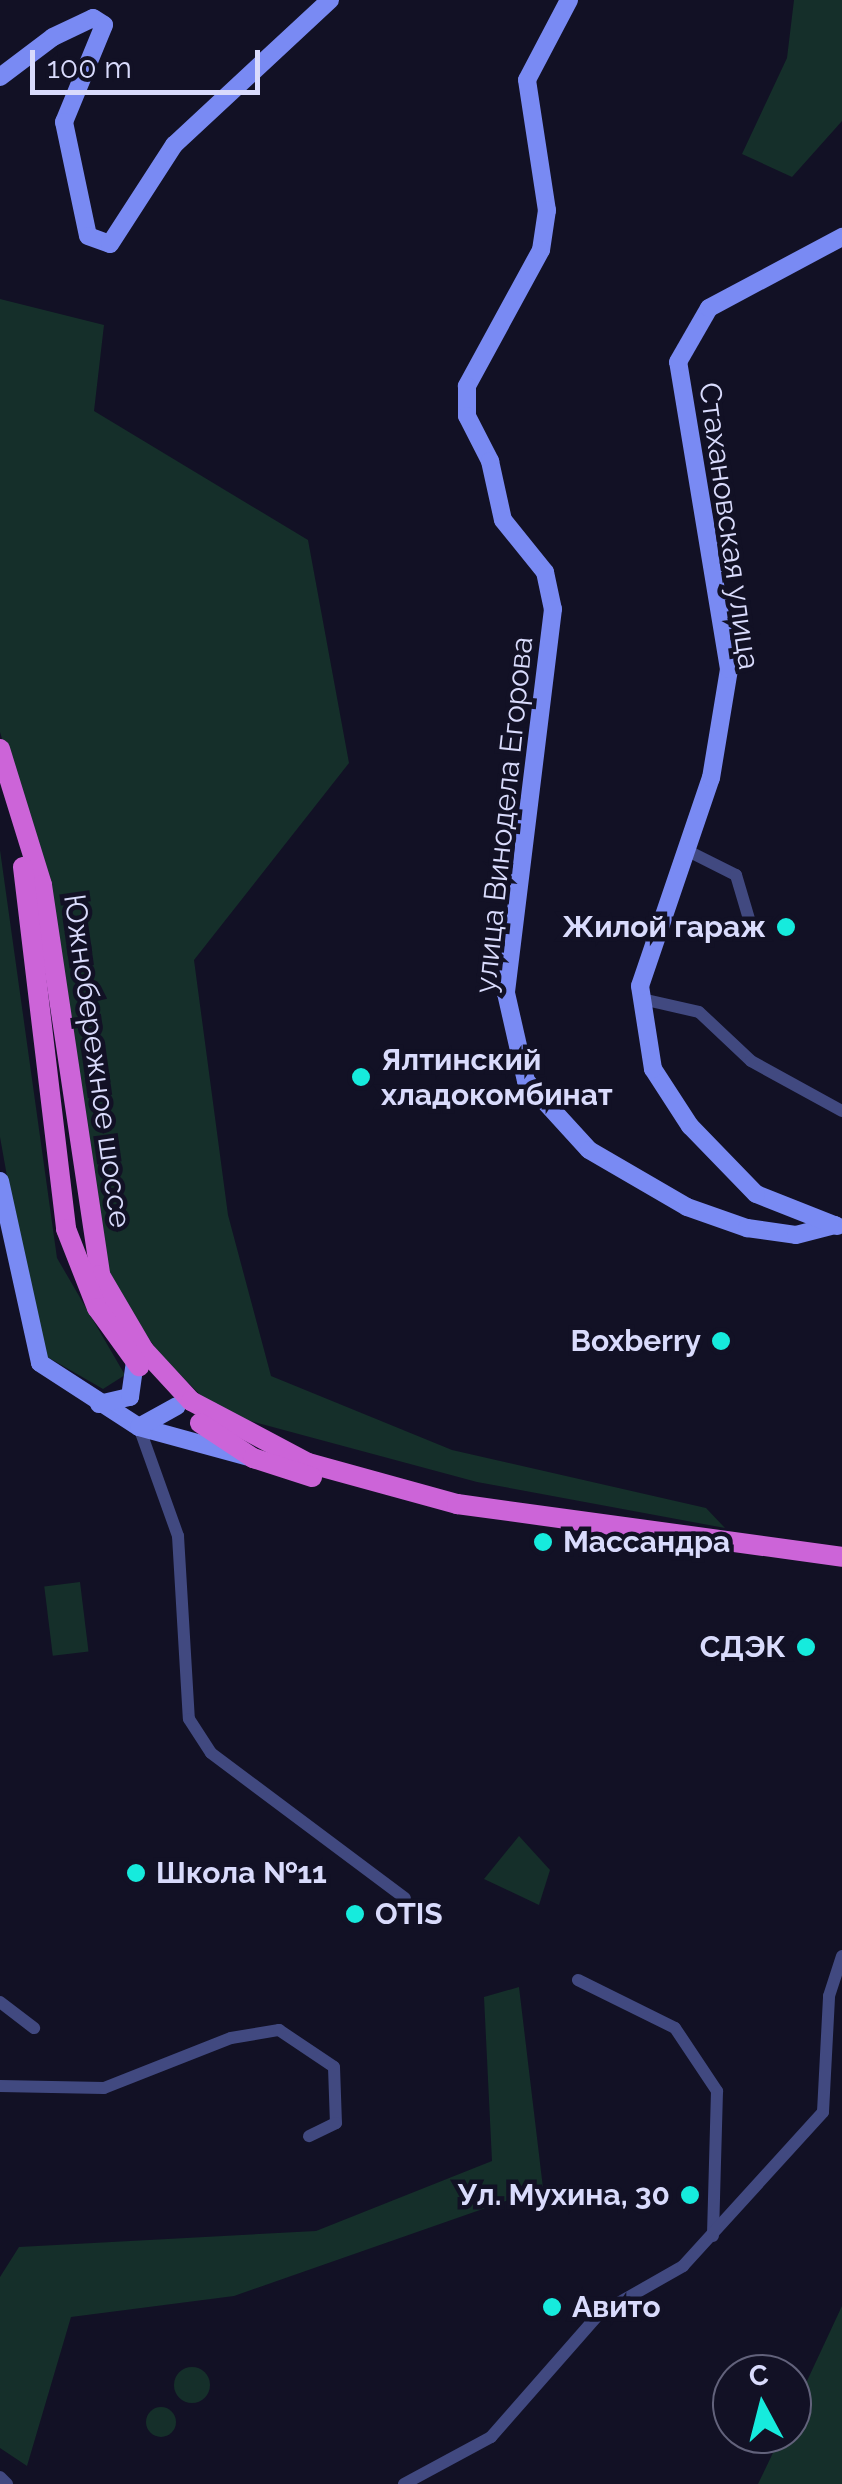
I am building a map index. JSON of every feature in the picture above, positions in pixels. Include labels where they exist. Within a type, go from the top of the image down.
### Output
[{"type":"highway","name":"Южнобережное шоссе","points":[[0,748],[42,885],[100,1275],[144,1350],[184,1404],[308,1463],[456,1504],[842,1556]]},
{"type":"highway","name":"Южнобережное шоссе","points":[[0,789],[28,890],[66,1229],[97,1308],[135,1362],[253,1458],[541,1530],[842,1569]]},
{"type":"main road","points":[[0,77],[53,37],[93,18],[104,25],[64,122],[88,236],[110,244],[174,145],[330,0]]},
{"type":"main road","name":"улица Винодела Егорова","points":[[569,0],[527,80],[547,210],[541,250],[467,386],[467,416],[490,461],[502,520],[545,572],[553,609],[506,993],[526,1081],[588,1150],[687,1207],[747,1228],[796,1235],[838,1227]]},
{"type":"main road","name":"Стахановская улица","points":[[838,1227],[756,1194],[690,1126],[653,1069],[642,999],[662,900],[686,850],[711,778],[729,669],[678,362],[709,308],[842,237]]},
{"type":"main road","points":[[0,1180],[36,1356],[99,1404],[139,1428],[253,1458]]},
{"type":"main road","points":[[99,1404],[130,1397],[135,1362]]},
{"type":"main road","points":[[139,1428],[184,1404]]},
{"type":"street","points":[[686,850],[736,875],[752,929]]},
{"type":"street","points":[[642,999],[699,1012],[750,1060],[842,1110]]},
{"type":"street","points":[[139,1428],[178,1536],[189,1718],[211,1752],[405,1898]]},
{"type":"street","points":[[404,2484],[491,2436],[598,2314],[683,2266],[823,2112],[829,1996],[842,1956]]},
{"type":"street","points":[[578,1980],[626,1996],[675,2028],[717,2091],[713,2236]]},
{"type":"street","points":[[0,2002],[34,2028]]},
{"type":"street","points":[[0,2086],[104,2088],[231,2038],[279,2030],[334,2067],[336,2123],[309,2136]]},
{"type":"street","points":[[0,2477],[7,2484]]},
{"type":"green space","points":[[794,0],[842,0],[842,121],[792,177],[742,154],[787,58]]},
{"type":"green space","points":[[0,299],[104,325],[94,411],[308,540],[349,763],[194,960],[228,1215],[271,1376],[452,1450],[706,1508],[725,1528],[477,1482],[217,1412],[158,1352],[113,1285],[88,1194],[57,926],[0,732]]},
{"type":"green space","points":[[0,850],[57,1258],[125,1375],[103,1389],[44,1355],[18,1238],[0,1137]]},
{"type":"green space","points":[[80,1582],[89,1651],[53,1656],[44,1586]]},
{"type":"green space","points":[[519,1836],[550,1870],[539,1905],[484,1879]]},
{"type":"green space","points":[[519,1987],[543,2188],[234,2296],[71,2317],[27,2466],[0,2448],[0,2277],[19,2247],[316,2231],[492,2161],[484,1997]]},
{"type":"green space","points":[[842,2306],[842,2484],[758,2484],[772,2454],[812,2454],[812,2370]]},
{"type":"green space","points":[[192,2367],[205,2372],[210,2385],[205,2398],[192,2403],[179,2398],[174,2385],[179,2372]]},
{"type":"green space","points":[[161,2407],[172,2411],[176,2422],[172,2433],[161,2437],[150,2433],[146,2422],[150,2411]]},
{"type":"place","name":"Жилой гараж","points":[[786,927]]},
{"type":"place","name":"Ялтинский хладокомбинат","points":[[361,1077]]},
{"type":"place","name":"Boxberry","points":[[721,1341]]},
{"type":"place","name":"Массандра","points":[[543,1542]]},
{"type":"place","name":"СДЭК","points":[[806,1647]]},
{"type":"place","name":"Школа №11","points":[[136,1873]]},
{"type":"place","name":"OTIS","points":[[355,1914]]},
{"type":"place","name":"Ул. Мухина, 30","points":[[690,2195]]},
{"type":"place","name":"Авито","points":[[552,2307]]}]
